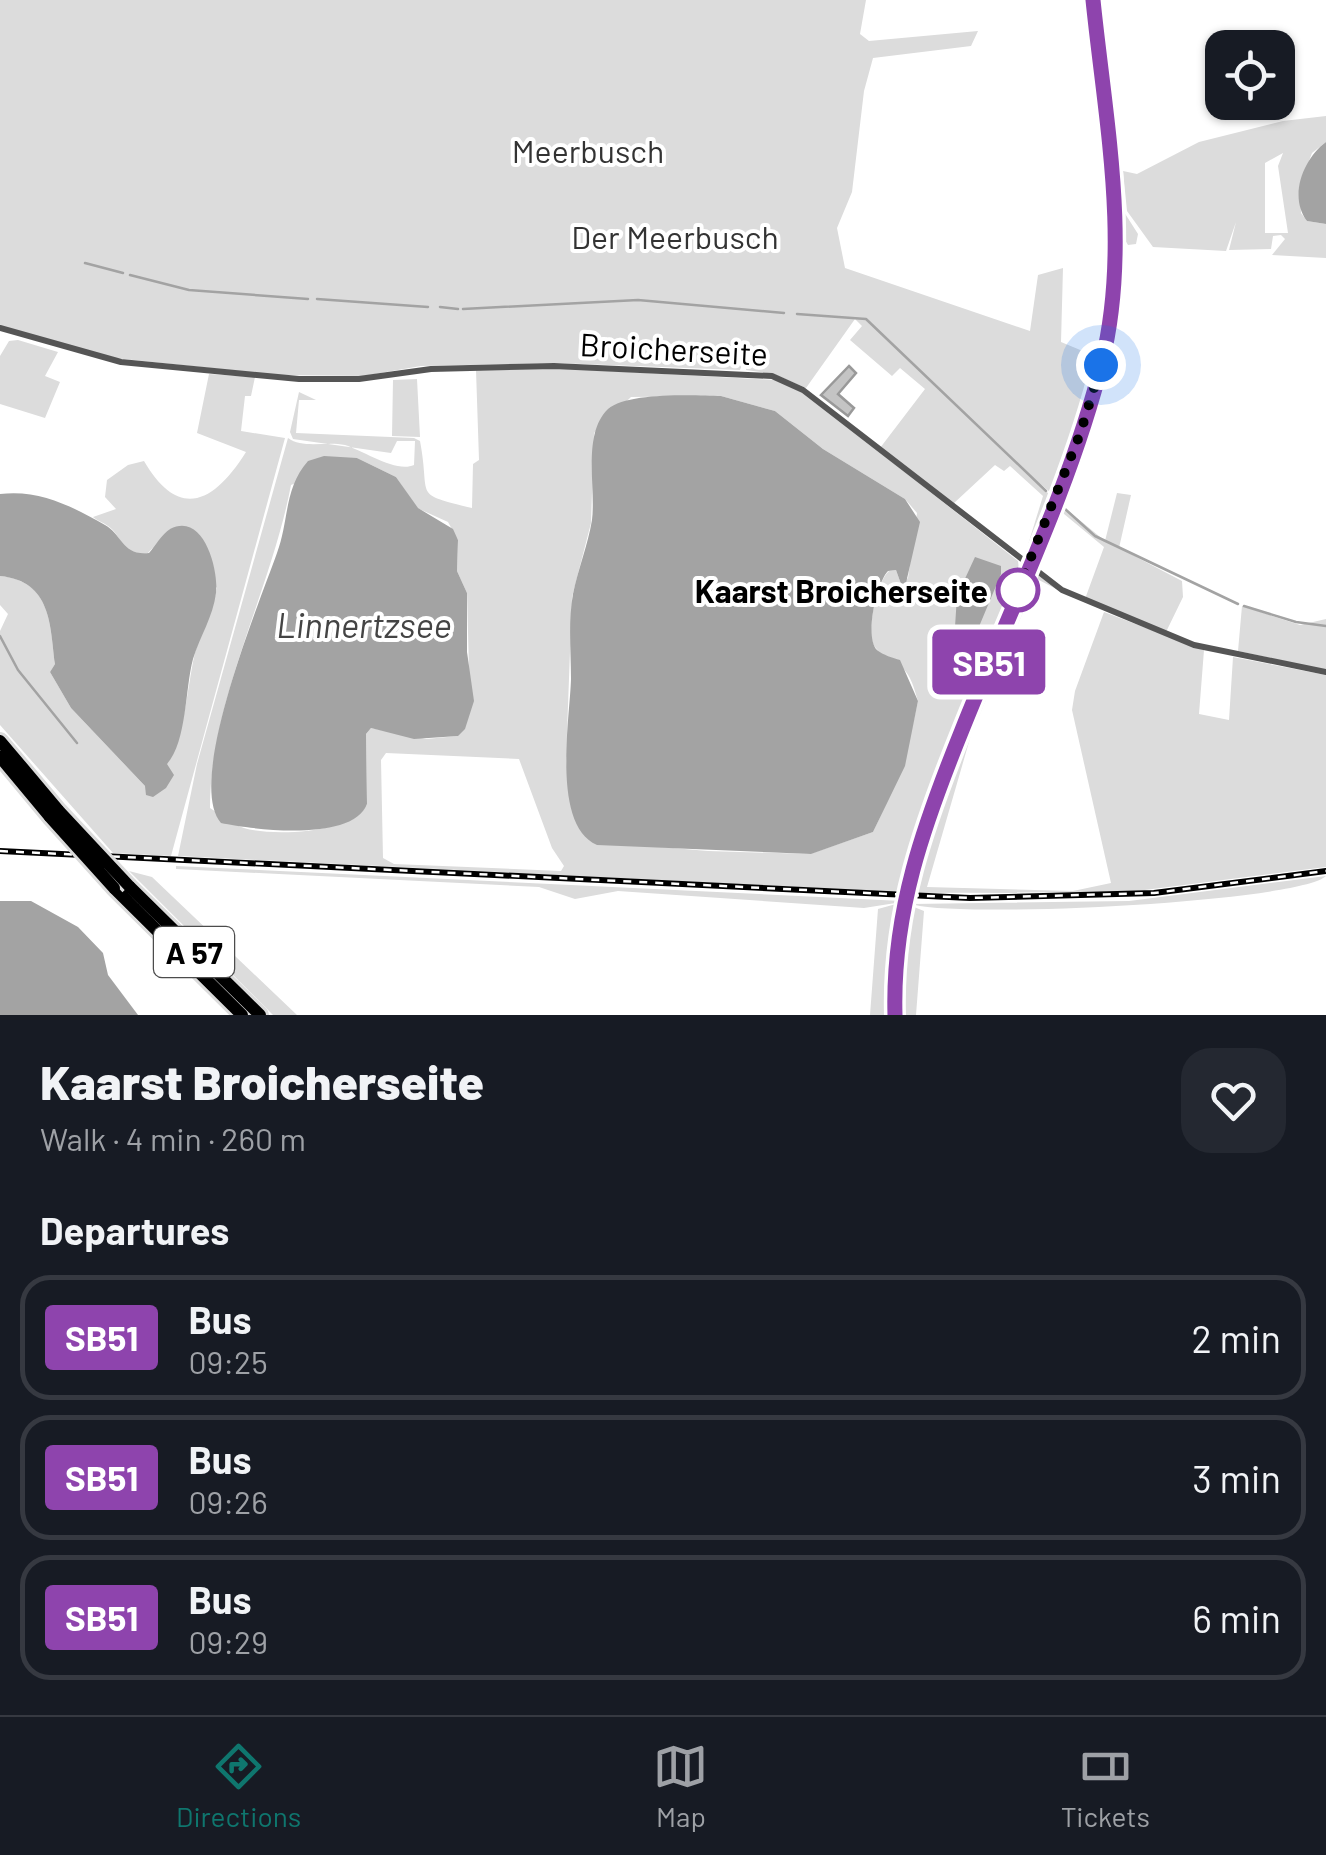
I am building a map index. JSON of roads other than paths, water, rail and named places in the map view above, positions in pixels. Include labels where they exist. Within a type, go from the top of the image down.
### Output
[{"type":"highway","name":"A 57","points":[[0,741],[54,814]]},
{"type":"highway","name":"A 57","points":[[0,757],[242,1015]]},
{"type":"highway","name":"A 57","points":[[122,887],[260,1015]]},
{"type":"main road","points":[[895,1015],[902,910],[927,816],[1096,383],[1114,293],[1113,204],[1093,0]]},
{"type":"street","name":"Broicherseite","points":[[0,328],[121,362],[299,379],[359,380],[431,368],[554,366],[772,376],[804,390],[1028,564],[1084,602],[1172,637],[1326,672]]},
{"type":"water","points":[[1326,142],[1326,224],[1307,221],[1301,211],[1299,189],[1305,167]]},
{"type":"water","points":[[721,396],[775,411],[823,449],[905,499],[920,522],[906,583],[901,584],[896,570],[888,571],[876,597],[872,622],[877,650],[900,660],[918,701],[905,766],[873,832],[811,854],[597,845],[583,834],[573,816],[568,794],[571,615],[592,520],[595,432],[608,409],[630,400]]},
{"type":"water","name":"Linnertzsee","points":[[324,456],[357,458],[396,477],[418,508],[453,529],[458,540],[457,571],[467,593],[467,652],[474,701],[465,729],[458,736],[414,739],[371,728],[366,734],[367,804],[358,816],[343,824],[323,829],[278,830],[221,823],[212,802],[212,771],[229,692],[281,541],[295,482],[308,461]]},
{"type":"water","points":[[0,494],[29,494],[68,506],[105,525],[128,548],[140,553],[149,553],[167,531],[182,526],[192,528],[207,546],[215,571],[214,602],[193,659],[178,742],[167,764],[174,775],[166,788],[153,797],[146,795],[145,786],[71,708],[50,672],[55,664],[52,635],[39,596],[17,580],[0,576]]},
{"type":"water","points":[[975,557],[1001,566],[1001,574],[978,629],[963,633],[955,627],[957,596]]},
{"type":"water","points":[[0,901],[31,901],[78,927],[103,953],[108,975],[138,1015],[0,1015]]},
{"type":"waterway","points":[[85,263],[123,273]]},
{"type":"waterway","points":[[130,275],[189,290],[308,299]]},
{"type":"waterway","points":[[317,299],[428,307]]},
{"type":"waterway","points":[[463,309],[638,300],[784,313]]},
{"type":"waterway","points":[[440,307],[458,309]]},
{"type":"waterway","points":[[797,314],[866,319],[1046,491]]},
{"type":"waterway","points":[[1064,508],[1095,536],[1238,604]]},
{"type":"waterway","points":[[1244,606],[1296,622],[1326,626]]},
{"type":"waterway","points":[[0,636],[18,670],[77,743]]},
{"type":"railway","points":[[0,851],[970,898],[1154,893],[1326,871]]},
{"type":"place","name":"Kaarst Broicherseite","points":[[1018,590]]},
{"type":"park label","name":"Meerbusch","points":[[588,150]]},
{"type":"park label","name":"Der Meerbusch","points":[[675,236]]}]
